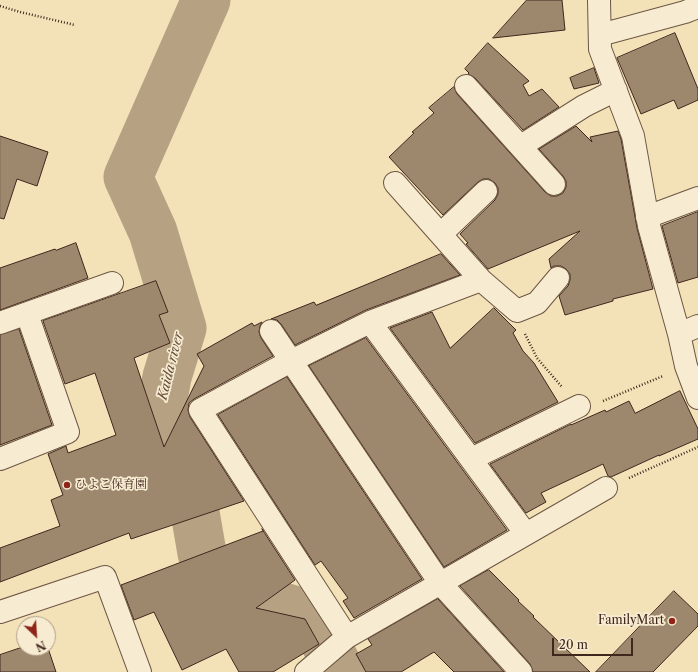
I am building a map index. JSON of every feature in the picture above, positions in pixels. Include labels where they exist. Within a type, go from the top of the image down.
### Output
[{"type":"street","points":[[599,0],[600,49],[633,136],[647,217],[688,330],[686,366],[698,398]]},
{"type":"street","points":[[600,35],[698,7]]},
{"type":"street","points":[[466,86],[554,184]]},
{"type":"street","points":[[521,146],[584,106],[616,90]]},
{"type":"street","points":[[395,183],[481,280],[517,311],[537,303],[558,278]]},
{"type":"street","points":[[441,234],[486,191]]},
{"type":"street","points":[[647,217],[698,198]]},
{"type":"street","points":[[338,644],[200,410],[291,361],[370,322],[481,280]]},
{"type":"street","points":[[0,323],[112,283]]},
{"type":"street","points":[[0,459],[68,432],[27,314]]},
{"type":"street","points":[[370,322],[526,534]]},
{"type":"street","points":[[271,331],[440,583],[521,672]]},
{"type":"street","points":[[470,459],[579,406]]},
{"type":"street","points":[[306,672],[338,644],[440,583],[606,488]]},
{"type":"street","points":[[0,612],[105,577],[140,672]]},
{"type":"path","points":[[0,6],[75,25]]},
{"type":"path","points":[[517,311],[521,326],[537,358],[579,406],[591,406],[686,366]]},
{"type":"path","points":[[606,488],[698,447]]},
{"type":"building","points":[[527,0],[562,0],[565,30],[493,38]]},
{"type":"building","points":[[675,33],[698,89],[698,100],[678,109],[674,100],[641,114],[617,58]]},
{"type":"building","points":[[488,43],[529,81],[523,85],[529,96],[542,89],[559,107],[523,130],[475,78],[468,74],[469,73],[465,69]]},
{"type":"building","points":[[594,68],[599,83],[574,89],[570,78]]},
{"type":"building","points":[[454,87],[457,94],[545,192],[551,196],[557,196],[563,193],[566,187],[566,181],[539,149],[576,126],[592,142],[590,137],[618,131],[621,139],[637,228],[653,289],[613,299],[613,301],[565,315],[559,296],[568,286],[570,274],[561,266],[554,266],[551,268],[549,259],[580,231],[488,269],[466,244],[468,243],[460,234],[495,200],[498,194],[498,188],[495,183],[489,179],[483,179],[478,182],[443,215],[389,157],[414,133],[412,132],[434,113],[429,108]]},
{"type":"building","points":[[0,136],[48,152],[37,186],[17,179],[4,219],[0,218]]},
{"type":"building","points":[[698,212],[698,277],[678,283],[662,226]]},
{"type":"building","points":[[76,243],[88,278],[0,310],[0,268]]},
{"type":"building","points":[[441,254],[460,275],[366,310],[295,345],[281,324],[277,320],[271,319],[314,302],[316,305]]},
{"type":"building","points":[[156,281],[168,312],[159,315],[170,343],[134,358],[164,447],[204,366],[197,354],[252,323],[254,326],[262,322],[259,332],[261,338],[273,356],[194,399],[189,403],[188,410],[190,417],[244,501],[131,539],[129,533],[0,582],[0,548],[60,526],[51,500],[63,495],[48,454],[66,446],[68,453],[116,435],[95,373],[65,384],[43,321]]},
{"type":"building","points":[[494,308],[516,330],[513,333],[523,351],[534,363],[558,402],[475,443],[390,328],[432,312],[450,348]]},
{"type":"building","points":[[19,329],[52,425],[0,445],[0,335]]},
{"type":"building","points":[[366,338],[507,530],[444,567],[309,366]]},
{"type":"building","points":[[287,377],[422,579],[354,618],[343,601],[348,598],[321,561],[315,565],[218,415]]},
{"type":"building","points":[[680,391],[698,429],[698,439],[611,477],[608,476],[603,464],[541,493],[546,502],[526,513],[490,464],[571,424],[605,410],[606,412],[629,401],[635,413]]},
{"type":"building","points":[[262,529],[295,580],[256,608],[305,619],[319,644],[273,672],[239,672],[226,649],[182,670],[154,612],[134,620],[121,585],[263,531]]},
{"type":"building","points":[[489,570],[534,616],[533,617],[590,672],[533,672],[530,664],[460,586]]},
{"type":"building","points":[[674,591],[698,614],[698,626],[653,672],[596,672]]},
{"type":"building","points":[[438,599],[504,672],[454,672],[434,652],[401,672],[366,672],[356,654],[372,645],[368,639]]},
{"type":"building","points":[[16,649],[16,656],[51,656],[56,672],[0,672],[0,655]]},
{"type":"waterway","name":"Kaida river","points":[[206,0],[128,177],[153,232],[182,328],[167,377],[159,421],[170,457],[191,489],[202,553],[213,580],[240,594],[310,615],[341,672]]},
{"type":"place","name":"ひよこ保育園","points":[[67,485]]},
{"type":"place","name":"FamilyMart","points":[[672,621]]}]
